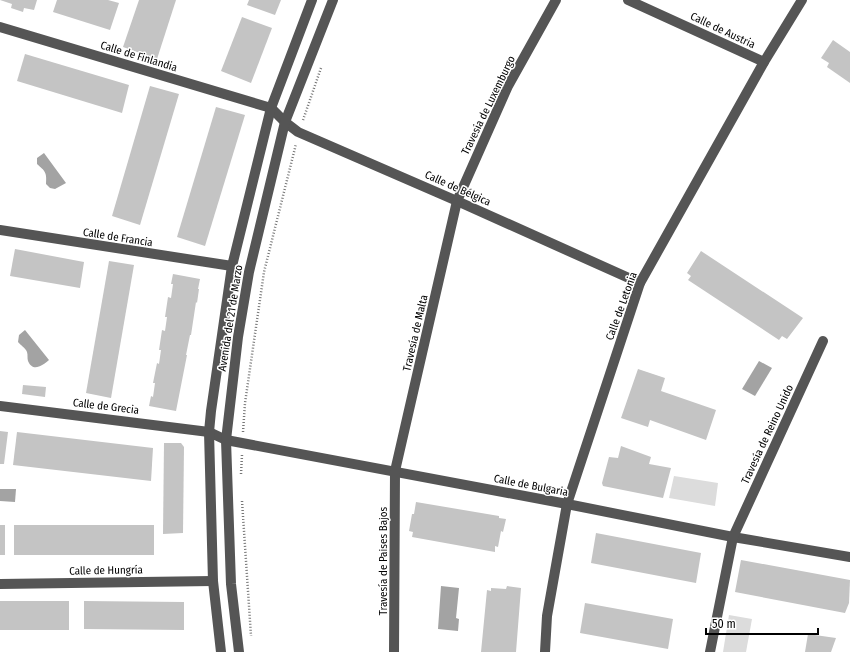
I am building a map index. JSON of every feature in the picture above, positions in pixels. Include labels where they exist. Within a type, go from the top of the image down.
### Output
[{"type":"street","name":"Avenida del 21 de Marzo","points":[[221,652],[213,581],[209,432],[232,266],[271,108],[312,0]]},
{"type":"street","name":"Avenida del 21 de Marzo","points":[[239,652],[231,584],[226,440],[238,338],[248,272],[285,122],[333,0]]},
{"type":"street","name":"Travesía de Luxemburgo","points":[[457,201],[508,86],[556,0]]},
{"type":"street","name":"Calle de Austria","points":[[628,0],[764,62]]},
{"type":"street","name":"Calle de Letonia","points":[[545,652],[547,616],[567,504],[640,283],[764,62],[802,0]]},
{"type":"street","name":"Calle de Finlandia","points":[[0,27],[271,108]]},
{"type":"street","name":"Calle de Bélgica","points":[[271,108],[298,132],[640,283]]},
{"type":"street","name":"Travesía de Malta","points":[[395,471],[457,201]]},
{"type":"street","name":"Calle de Francia","points":[[0,230],[232,266]]},
{"type":"street","name":"Travesía de Reino Unido","points":[[710,652],[733,537],[823,341]]},
{"type":"street","name":"Calle de Grecia","points":[[0,406],[209,432]]},
{"type":"street","name":"Calle de Bulgaria","points":[[209,432],[226,440],[395,471],[733,537],[850,557]]},
{"type":"street","name":"Travesía de Paises Bajos","points":[[394,652],[395,471]]},
{"type":"street","name":"Calle de Hungría","points":[[0,584],[213,581]]},
{"type":"path","points":[[241,480],[245,403],[264,272],[298,132],[321,67]]},
{"type":"path","points":[[242,496],[251,637]]},
{"type":"shaded area","points":[[44,153],[66,183],[55,189],[50,188],[46,184],[45,172],[37,164],[37,158]]},
{"type":"shaded area","points":[[25,330],[49,360],[38,367],[33,367],[30,365],[26,350],[18,342],[19,335]]},
{"type":"shaded area","points":[[759,361],[772,368],[755,396],[742,389]]},
{"type":"shaded area","points":[[674,476],[718,483],[715,506],[669,498]]},
{"type":"shaded area","points":[[0,489],[16,489],[15,502],[0,501]]},
{"type":"shaded area","points":[[441,586],[459,588],[456,618],[459,619],[458,631],[438,629]]},
{"type":"shaded area","points":[[729,615],[752,619],[746,652],[723,652]]},
{"type":"building","points":[[0,0],[37,0],[34,10],[24,8],[23,12],[11,8],[12,4]]},
{"type":"building","points":[[57,0],[108,0],[119,3],[110,30],[53,12]]},
{"type":"building","points":[[139,0],[176,0],[157,59],[123,47]]},
{"type":"building","points":[[249,0],[281,0],[275,15],[247,5]]},
{"type":"building","points":[[242,17],[272,28],[251,83],[221,71]]},
{"type":"building","points":[[833,40],[850,52],[850,83],[827,67],[829,63],[821,58]]},
{"type":"building","points":[[25,54],[129,85],[122,113],[17,81]]},
{"type":"building","points":[[150,86],[179,94],[140,225],[112,216]]},
{"type":"building","points":[[216,107],[245,115],[205,246],[177,237]]},
{"type":"building","points":[[15,249],[84,262],[80,288],[10,276]]},
{"type":"building","points":[[701,251],[803,318],[787,339],[782,336],[779,340],[688,280],[691,276],[687,273]]},
{"type":"building","points":[[109,261],[134,265],[111,398],[86,393]]},
{"type":"building","points":[[173,274],[200,279],[197,303],[196,302],[176,411],[149,406],[151,396],[153,397],[155,383],[153,383],[157,363],[159,364],[161,350],[159,350],[162,330],[165,331],[167,317],[165,317],[168,297],[171,298]]},
{"type":"building","points":[[638,369],[665,378],[661,391],[716,410],[706,440],[650,420],[648,427],[621,418]]},
{"type":"building","points":[[23,385],[46,387],[45,397],[22,394]]},
{"type":"building","points":[[0,431],[8,432],[4,464],[0,464]]},
{"type":"building","points":[[17,432],[153,448],[151,481],[13,465]]},
{"type":"building","points":[[164,443],[181,443],[184,447],[183,533],[163,534]]},
{"type":"building","points":[[621,446],[651,457],[649,464],[671,468],[663,498],[603,486],[602,483],[609,457],[618,458]]},
{"type":"building","points":[[416,502],[499,516],[499,518],[506,519],[503,532],[501,531],[498,547],[495,546],[495,552],[412,537],[413,532],[409,531]]},
{"type":"building","points":[[0,525],[5,525],[5,555],[0,555]]},
{"type":"building","points":[[14,525],[154,525],[154,555],[14,555]]},
{"type":"building","points":[[596,533],[701,553],[696,583],[591,563]]},
{"type":"building","points":[[741,560],[850,580],[849,603],[845,613],[735,592]]},
{"type":"building","points":[[507,586],[521,588],[516,652],[481,652],[487,590],[491,591],[491,588],[506,589]]},
{"type":"building","points":[[0,601],[69,601],[69,630],[0,630]]},
{"type":"building","points":[[84,601],[184,602],[184,630],[84,629]]},
{"type":"building","points":[[585,603],[673,619],[668,649],[580,633]]},
{"type":"building","points":[[808,634],[836,638],[831,652],[805,652]]}]
